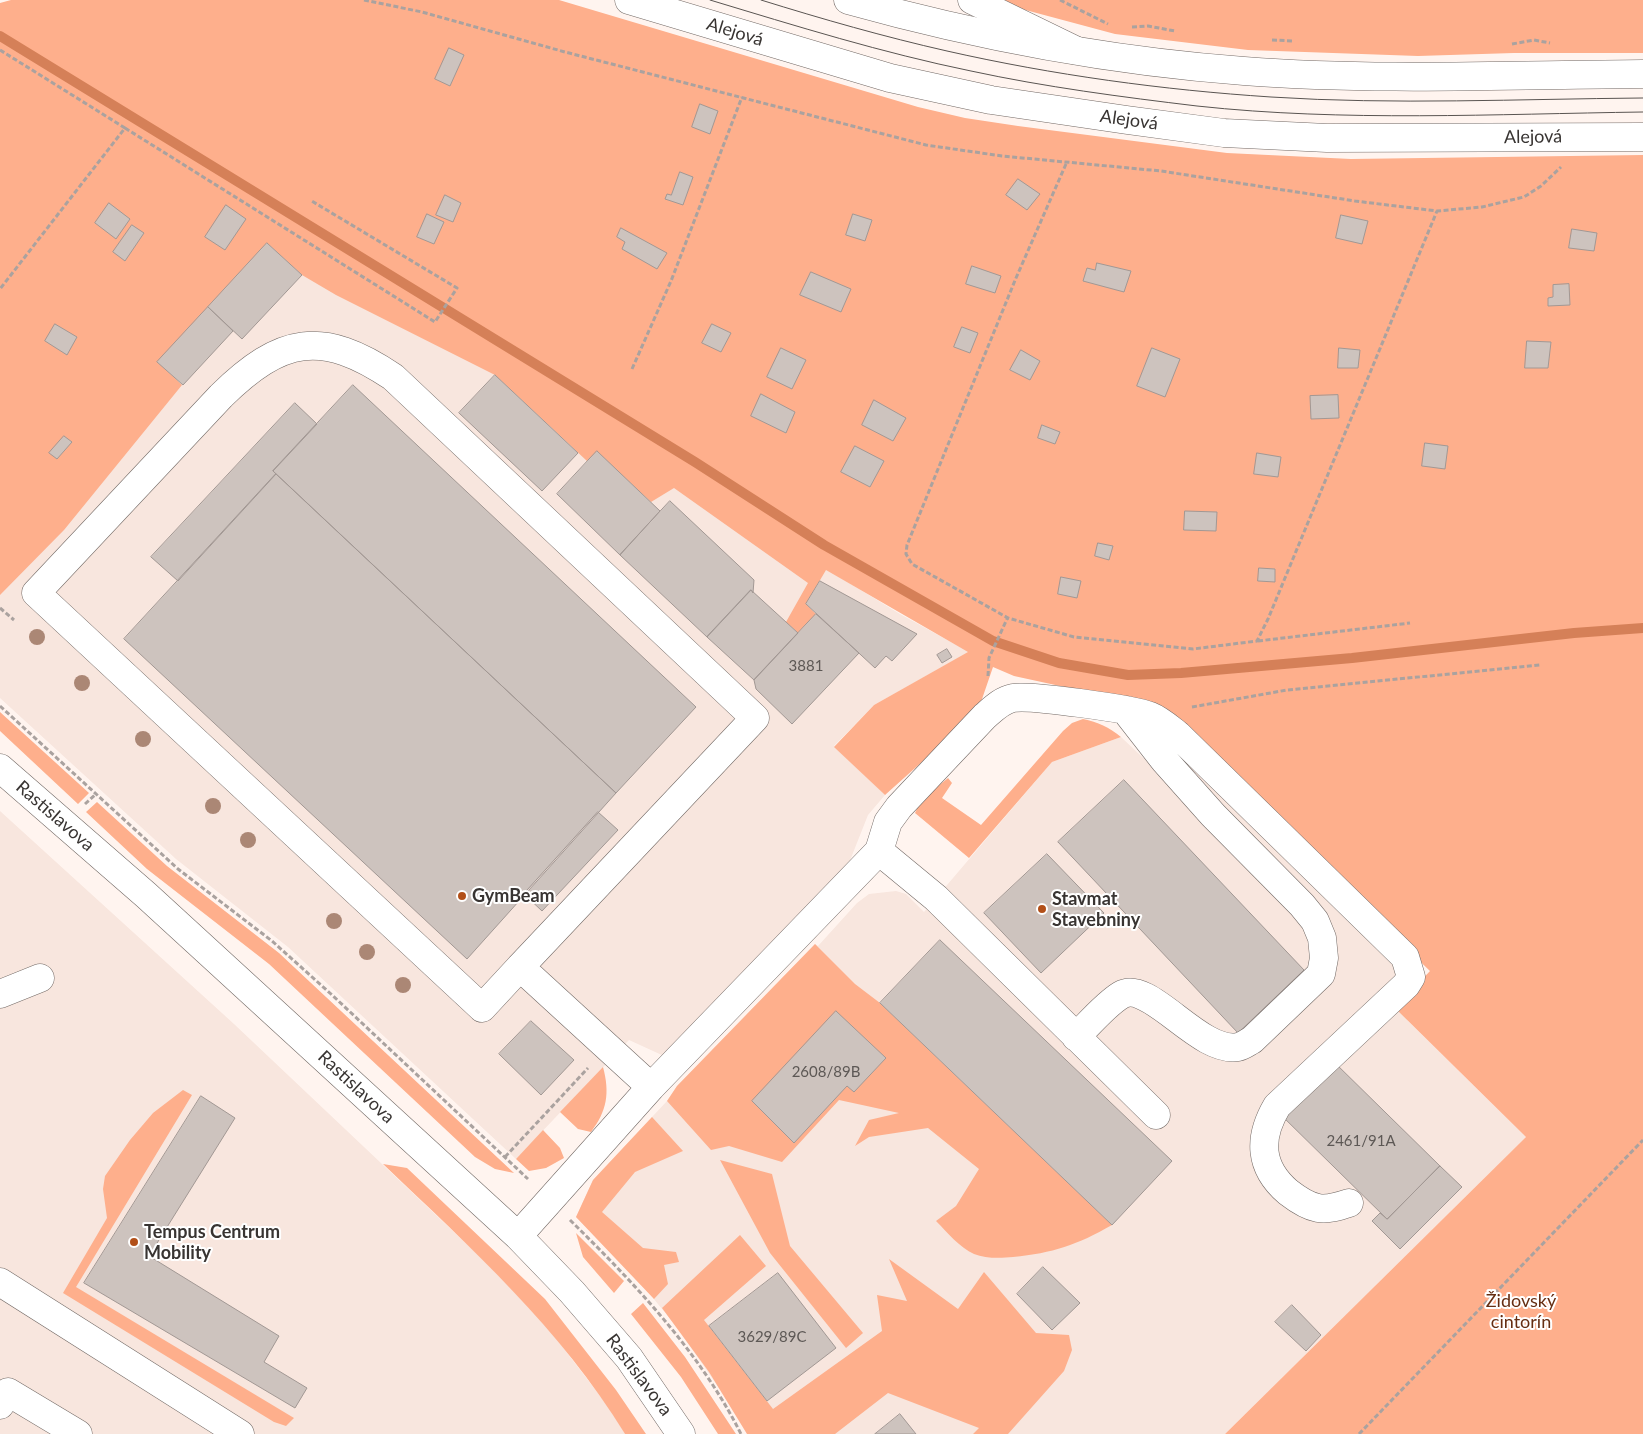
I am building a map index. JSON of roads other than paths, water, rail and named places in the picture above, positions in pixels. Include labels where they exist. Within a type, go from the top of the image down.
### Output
[{"type":"main road","name":"Alejová","points":[[629,0],[890,78],[991,100],[1224,133],[1327,138],[1643,136]]},
{"type":"main road","points":[[848,0],[971,31],[1147,61],[1304,74],[1643,74]]},
{"type":"main road","points":[[972,0],[1076,50]]},
{"type":"main road","points":[[308,345],[338,347],[366,359],[393,377],[755,718],[520,967],[482,1008],[36,593],[246,372],[277,352],[308,345]]},
{"type":"main road","points":[[518,1236],[651,1087],[878,851],[888,822],[899,807],[985,716],[999,704],[1012,698],[1030,698],[1137,713],[1178,735],[1405,957],[1411,976],[1406,985],[1277,1106],[1268,1121],[1264,1137],[1268,1171],[1276,1182],[1298,1200],[1319,1208],[1349,1203]]},
{"type":"main road","points":[[1076,1037],[1122,994],[1136,992],[1148,998],[1210,1042],[1224,1047],[1239,1047],[1252,1040],[1321,974],[1324,958],[1322,938],[1316,922],[1164,760],[1137,713]]},
{"type":"main road","name":"Rastislavova","points":[[0,768],[146,895],[518,1236],[572,1292],[629,1358],[682,1434]]},
{"type":"main road","points":[[878,851],[936,898],[1156,1116]]},
{"type":"main road","points":[[520,967],[651,1087]]},
{"type":"main road","points":[[0,994],[40,978]]},
{"type":"main road","points":[[0,1282],[240,1434]]},
{"type":"main road","points":[[0,1405],[8,1392],[78,1434]]},
{"type":"waterway","points":[[0,36],[695,462],[824,545],[993,641],[1059,663],[1128,675],[1181,673],[1352,658],[1574,633],[1643,628]]},
{"type":"tram line","points":[[710,0],[938,64],[1055,87],[1197,106],[1308,114],[1420,116],[1643,112]]},
{"type":"tram line","points":[[761,0],[877,34],[987,60],[1149,86],[1271,97],[1364,101],[1643,98]]},
{"type":"place","name":"GymBeam","points":[[462,896]]},
{"type":"place","name":"Stavmat Stavebniny","points":[[1042,909]]},
{"type":"place","name":"Tempus Centrum Mobility","points":[[134,1242]]},
{"type":"park label","name":"Židovský cintorín","points":[[1521,1311]]}]
